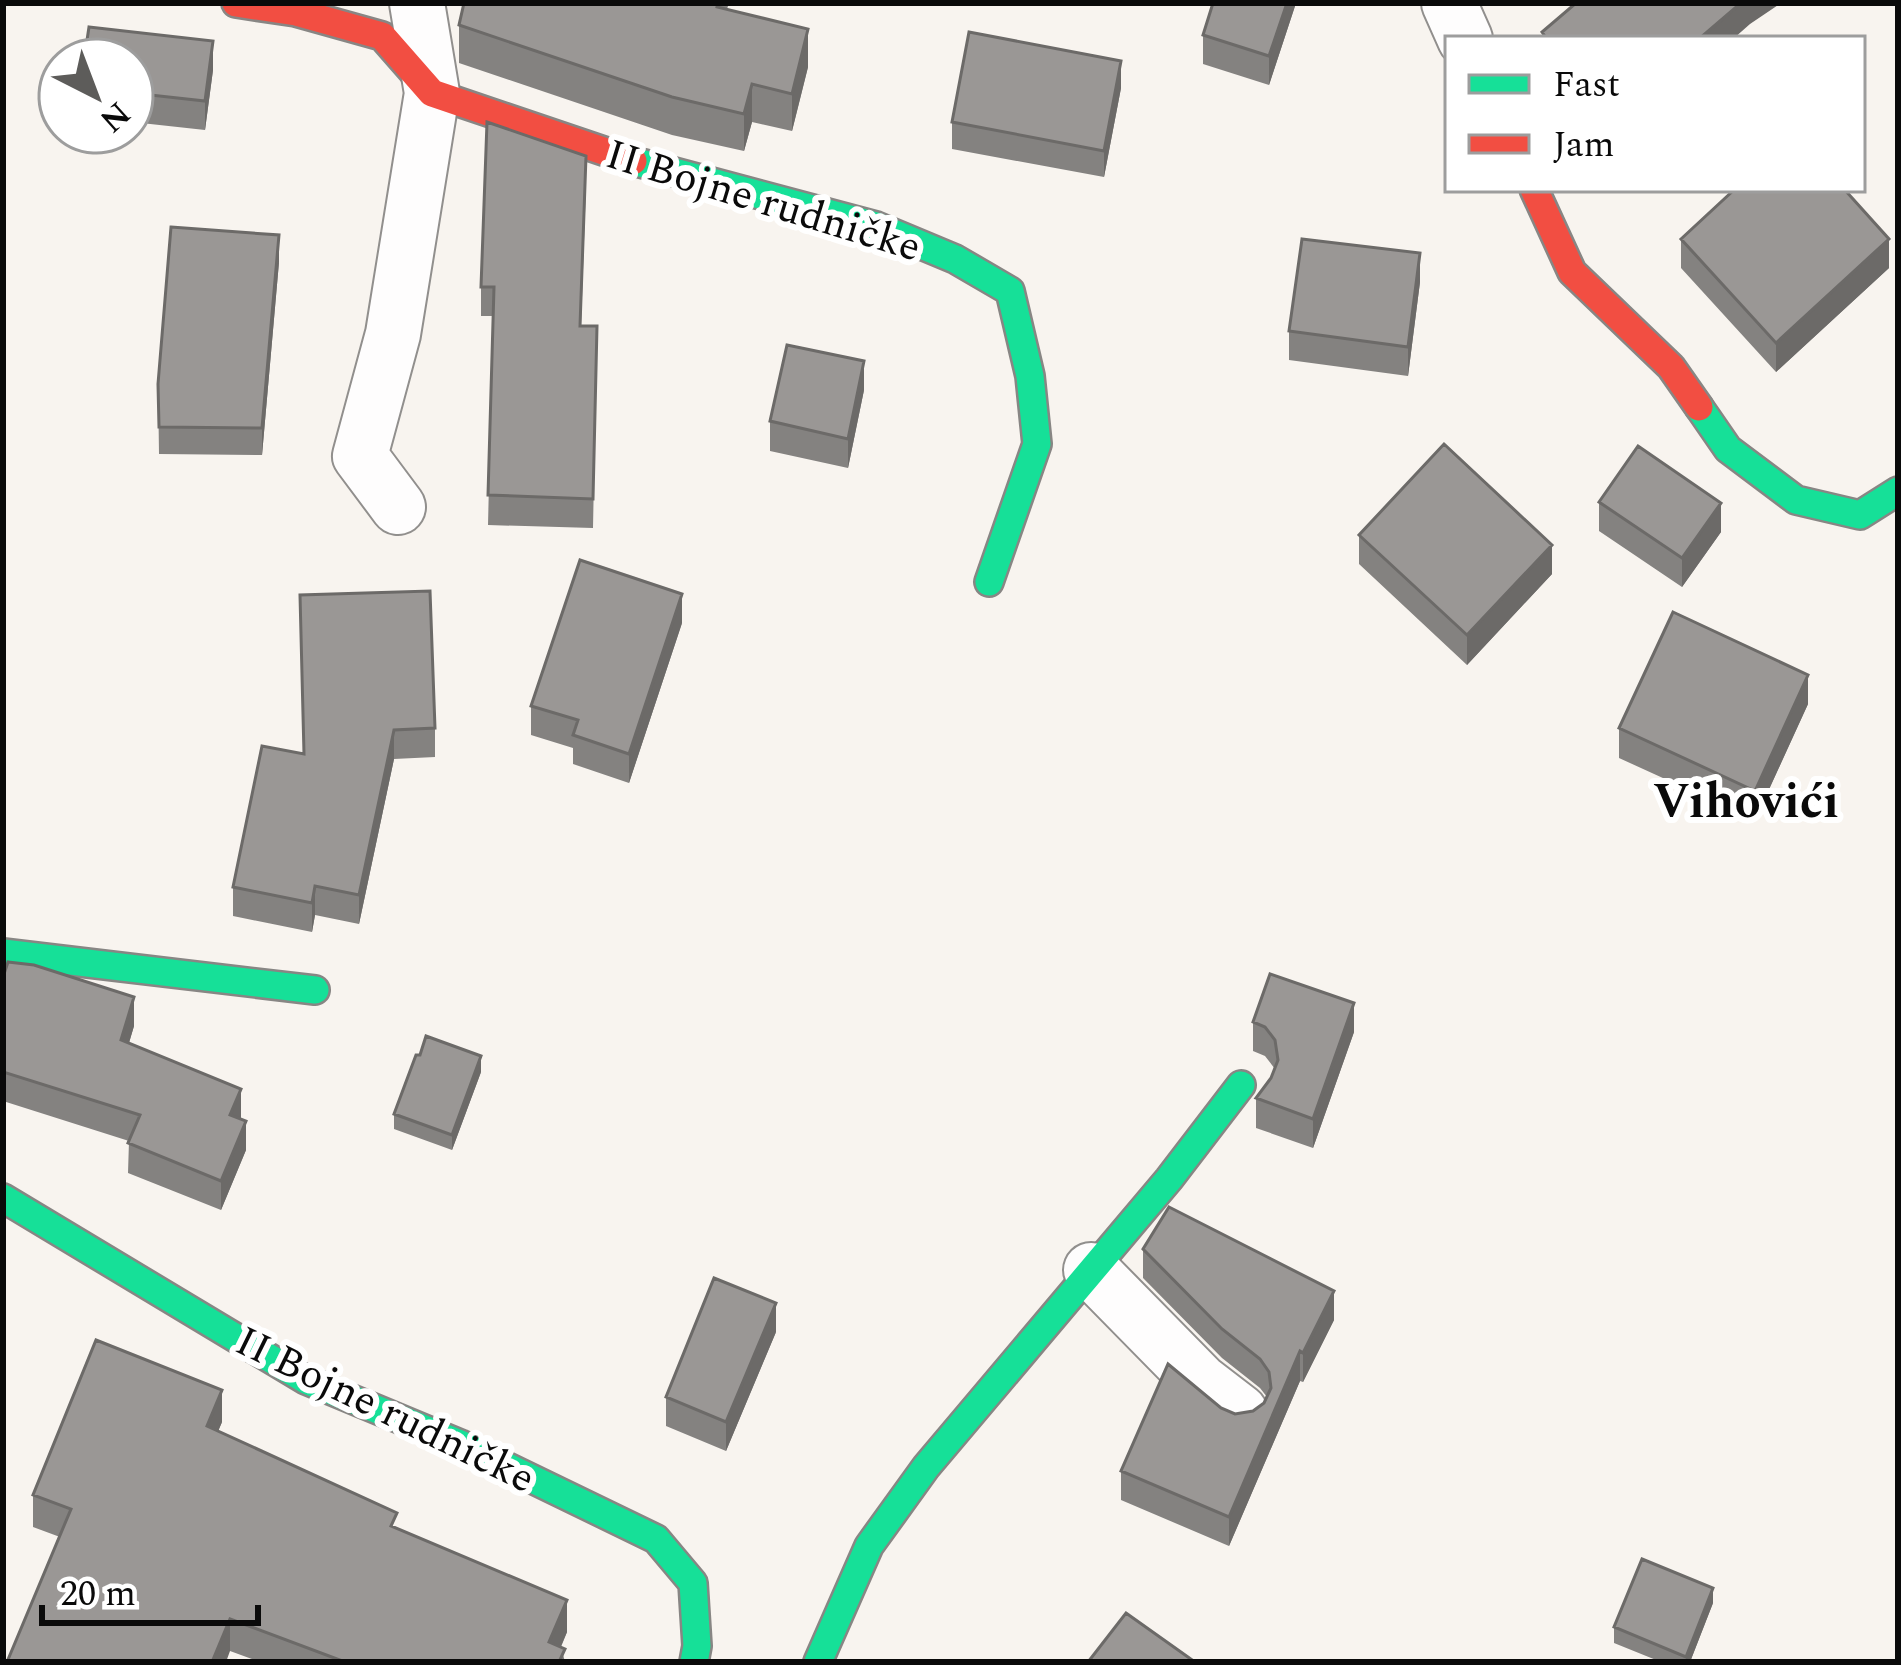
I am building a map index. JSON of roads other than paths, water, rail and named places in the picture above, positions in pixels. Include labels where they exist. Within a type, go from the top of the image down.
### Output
[{"type":"street","points":[[236,3],[296,12],[382,36],[432,93]]},
{"type":"street","points":[[398,507],[360,456],[393,334],[432,93],[417,3]]},
{"type":"street","points":[[1449,3],[1465,36]]},
{"type":"street","name":"II Bojne rudničke","points":[[432,93],[662,171],[790,200],[876,226],[956,259],[1010,291],[1030,376],[1036,444],[989,581]]},
{"type":"street","points":[[1535,192],[1572,272],[1672,367],[1728,449],[1796,500],[1860,515],[1898,490]]},
{"type":"street","points":[[3,953],[315,989]]},
{"type":"street","points":[[818,1662],[869,1546],[926,1467],[1241,1085]]},
{"type":"street","name":"II Bojne rudničke","points":[[3,1198],[306,1380],[460,1444],[656,1539],[693,1583],[694,1662]]},
{"type":"street","points":[[1091,1270],[1201,1382],[1240,1412]]},
{"type":"district","name":"Vihovići","points":[[1746,800]]}]
